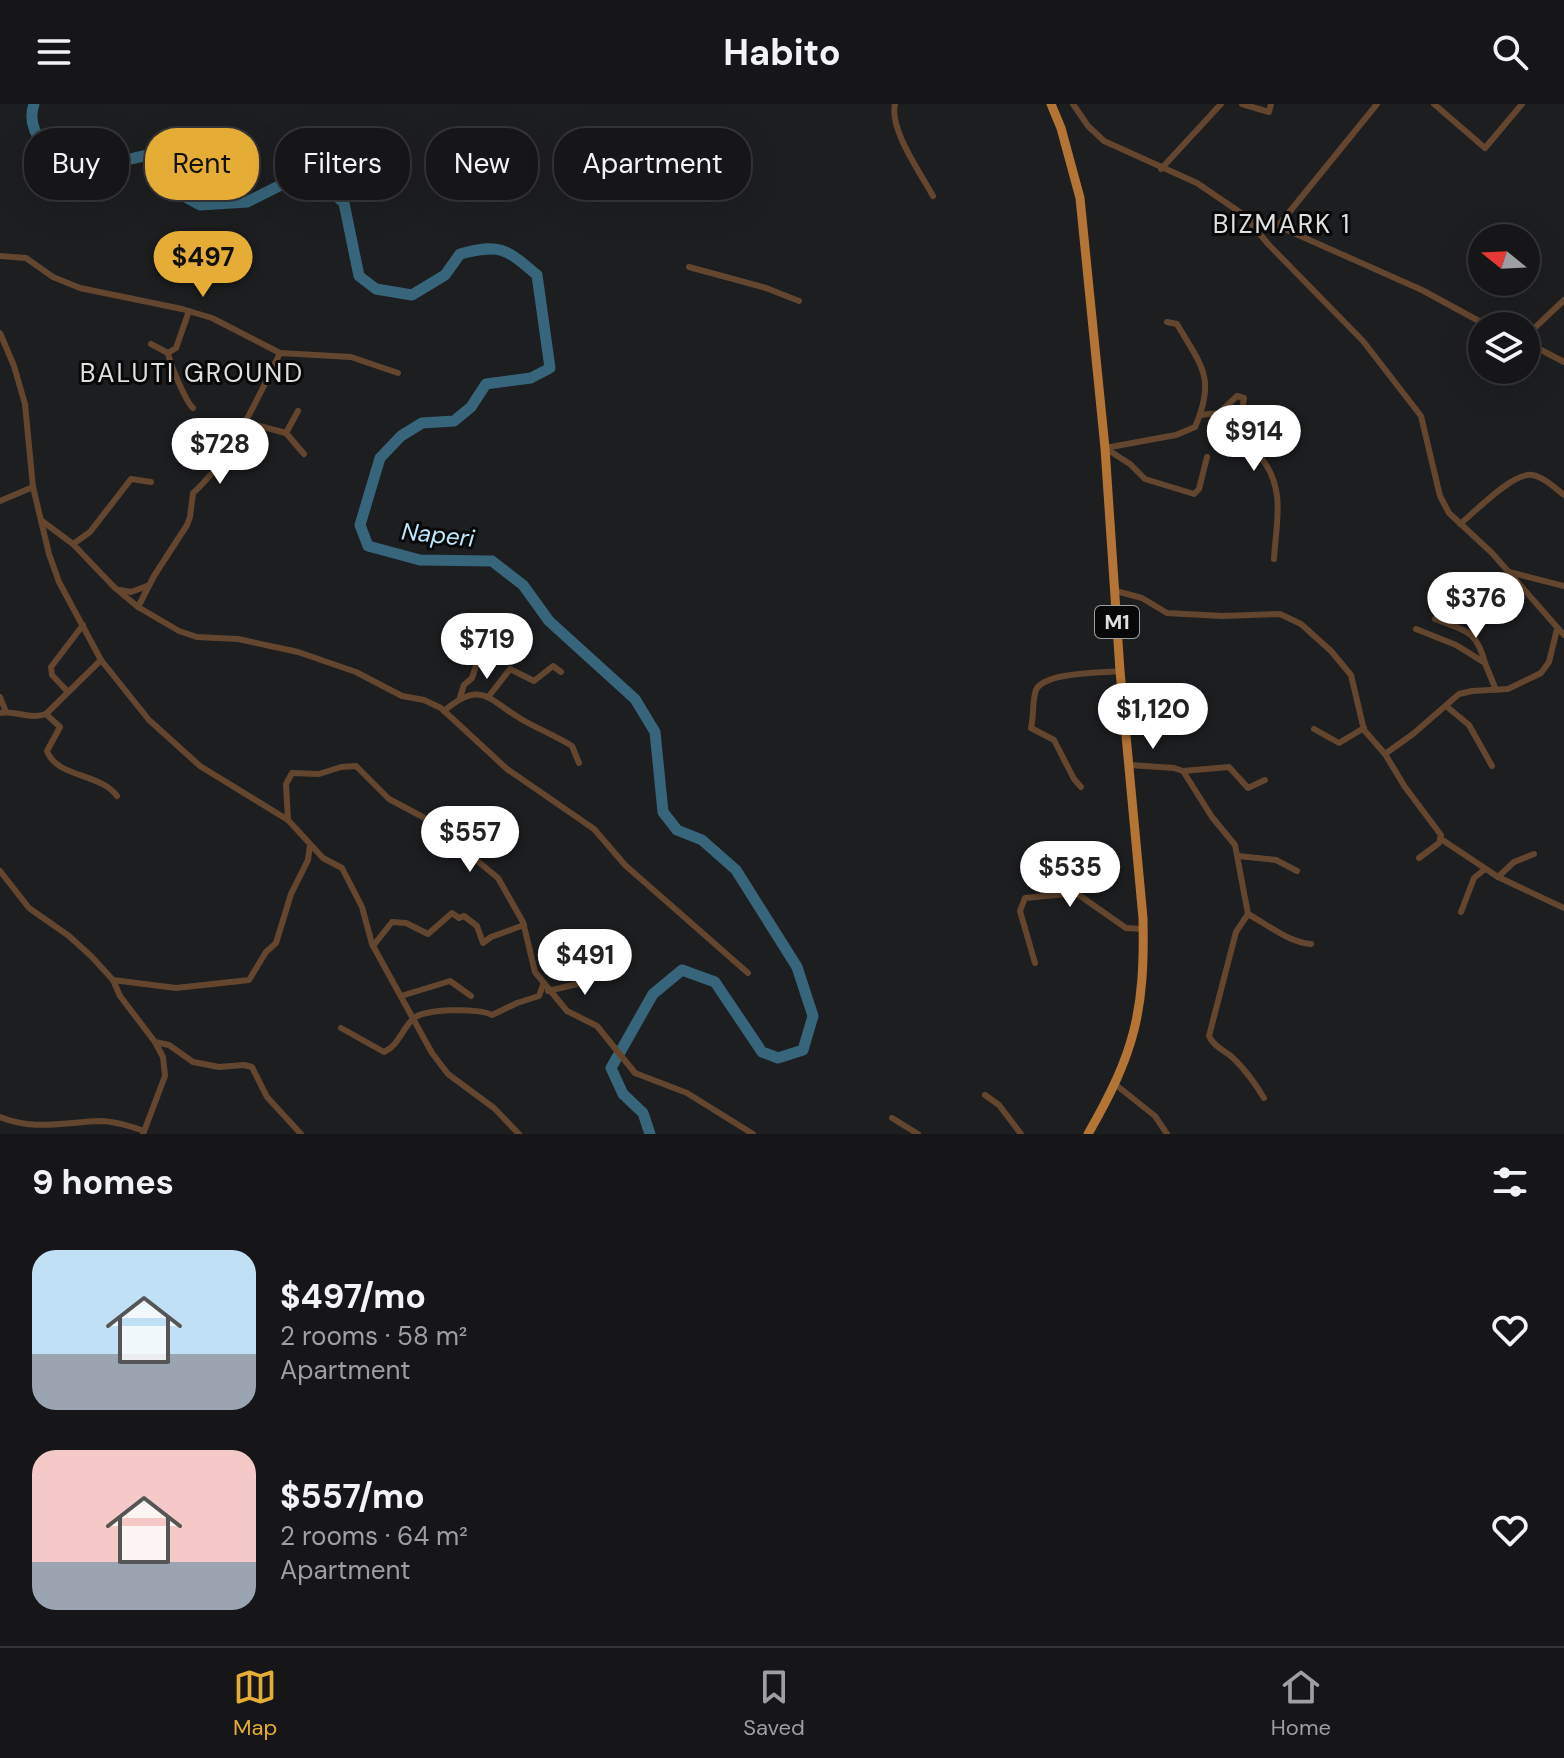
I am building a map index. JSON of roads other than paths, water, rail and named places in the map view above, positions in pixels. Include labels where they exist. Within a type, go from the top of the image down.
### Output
[{"type":"highway","name":"M1","points":[[1051,104],[1061,128],[1080,198],[1105,448],[1120,671],[1143,929],[1142,988],[1130,1050],[1116,1085],[1088,1134]]},
{"type":"street","points":[[895,104],[893,121],[898,134],[933,196]]},
{"type":"street","points":[[1073,104],[1088,126],[1104,141],[1197,183],[1244,215],[1269,245],[1363,341],[1421,416],[1440,496],[1449,513],[1509,572],[1564,635]]},
{"type":"street","points":[[1161,169],[1221,104]]},
{"type":"street","points":[[1242,104],[1269,112],[1271,104]]},
{"type":"street","points":[[1278,226],[1377,104]]},
{"type":"street","points":[[1434,104],[1485,148],[1522,104]]},
{"type":"street","points":[[1244,215],[1278,226],[1422,290],[1468,315]]},
{"type":"street","points":[[0,256],[26,258],[53,277],[80,288],[189,311],[235,328],[280,353],[351,357],[398,373]]},
{"type":"street","points":[[689,267],[766,288],[799,301]]},
{"type":"street","points":[[1540,323],[1564,300]]},
{"type":"street","points":[[168,353],[176,348],[189,311]]},
{"type":"street","points":[[1105,448],[1176,435],[1195,427],[1206,400],[1205,377],[1177,324],[1167,322]]},
{"type":"street","points":[[0,333],[25,404],[33,487],[59,582],[101,660],[149,720],[200,766],[288,820],[323,858],[345,872],[362,907],[373,946],[442,1067],[494,1108],[519,1134]]},
{"type":"street","points":[[151,344],[168,353]]},
{"type":"street","points":[[1540,349],[1564,362]]},
{"type":"street","points":[[168,353],[170,364],[193,408]]},
{"type":"street","points":[[138,607],[187,525],[194,491],[204,483],[229,449],[280,353]]},
{"type":"street","points":[[1200,415],[1219,413],[1237,396],[1244,398],[1241,411],[1252,431],[1263,438],[1262,459],[1271,471],[1279,501],[1274,559]]},
{"type":"street","points":[[286,433],[298,411]]},
{"type":"street","points":[[244,422],[286,433],[304,454]]},
{"type":"street","points":[[1105,448],[1130,464],[1145,479],[1194,494],[1199,489],[1207,457]]},
{"type":"street","points":[[1460,524],[1512,481],[1525,475],[1540,478],[1564,495]]},
{"type":"street","points":[[73,544],[90,532],[131,479],[151,482]]},
{"type":"street","points":[[0,501],[33,487]]},
{"type":"street","points":[[42,521],[73,544],[138,607],[179,631],[197,637],[238,639],[298,652],[356,672],[402,696],[424,700],[444,711],[507,769],[594,829],[625,865],[748,973]]},
{"type":"street","points":[[1509,572],[1564,586]]},
{"type":"street","points":[[116,589],[131,592],[149,585]]},
{"type":"street","points":[[1116,591],[1142,598],[1167,613],[1222,616],[1280,614],[1294,619],[1321,640],[1351,675],[1364,728],[1370,739],[1385,754],[1405,787],[1435,825],[1441,839],[1498,877],[1564,908]]},
{"type":"street","points":[[1435,619],[1470,633],[1480,643],[1496,690]]},
{"type":"street","points":[[68,692],[52,675],[51,667],[83,625]]},
{"type":"street","points":[[1416,629],[1456,645],[1485,663]]},
{"type":"street","points":[[1385,754],[1464,692],[1514,687],[1541,673],[1549,662],[1557,629]]},
{"type":"street","points":[[444,711],[460,697],[464,685],[472,678],[480,654]]},
{"type":"street","points":[[0,697],[3,712],[34,717],[46,714],[101,660]]},
{"type":"street","points":[[489,696],[510,669],[534,681],[553,666],[561,672]]},
{"type":"street","points":[[1081,787],[1054,740],[1031,728],[1035,713],[1034,693],[1041,683],[1054,678],[1120,671]]},
{"type":"street","points":[[460,697],[489,696],[521,719],[572,746],[579,763]]},
{"type":"street","points":[[1446,706],[1469,725],[1492,766]]},
{"type":"street","points":[[46,714],[60,727],[48,754],[71,771],[112,789],[117,796]]},
{"type":"street","points":[[1314,729],[1339,743],[1364,728]]},
{"type":"street","points":[[1130,765],[1183,771],[1229,767],[1248,788],[1265,780]]},
{"type":"street","points":[[288,820],[286,784],[292,773],[319,774],[356,766],[389,799],[451,832],[475,859],[498,878],[524,925],[535,972],[567,1011],[597,1026],[627,1065],[642,1076],[687,1093],[753,1134]]},
{"type":"street","points":[[1183,771],[1212,817],[1232,838],[1248,914],[1236,932],[1209,1036],[1254,1080],[1264,1098]]},
{"type":"street","points":[[1419,858],[1441,839]]},
{"type":"street","points":[[113,980],[176,988],[249,980],[263,956],[276,943],[298,876],[308,860],[310,845]]},
{"type":"street","points":[[1498,877],[1514,862],[1534,854]]},
{"type":"street","points":[[1238,856],[1276,860],[1297,871]]},
{"type":"street","points":[[1461,912],[1474,878],[1485,869]]},
{"type":"street","points":[[0,871],[29,908],[69,936],[113,980],[120,996],[155,1042],[163,1057],[165,1076],[143,1132],[125,1124],[101,1121],[67,1126],[55,1123],[29,1126],[0,1117]]},
{"type":"street","points":[[1035,963],[1020,911],[1025,898],[1076,893],[1126,928],[1143,929]]},
{"type":"street","points":[[373,946],[392,922],[406,923],[428,934],[452,913],[459,918],[464,916],[477,926],[483,943],[524,925]]},
{"type":"street","points":[[1248,914],[1294,943],[1311,944]]},
{"type":"street","points":[[341,1028],[384,1052],[393,1048],[414,1016],[433,1010],[485,1010],[492,1015],[539,996],[546,988],[585,982],[593,960],[603,951],[611,959]]},
{"type":"street","points":[[401,996],[450,981],[471,996]]},
{"type":"street","points":[[155,1042],[169,1045],[193,1062],[219,1067],[252,1067],[267,1097],[301,1134]]},
{"type":"street","points":[[1116,1085],[1155,1116],[1167,1134]]},
{"type":"street","points":[[985,1095],[999,1105],[1021,1134]]},
{"type":"street","points":[[892,1118],[918,1134]]},
{"type":"waterway","name":"Naperi","points":[[34,104],[32,115],[37,135],[60,158],[87,167],[149,155],[157,182],[200,205],[247,202],[293,179],[327,188],[344,203],[359,276],[376,289],[412,295],[445,275],[460,254],[485,249],[510,254],[537,275],[550,368],[531,378],[486,384],[471,407],[454,421],[422,423],[401,436],[380,458],[360,525],[368,546],[420,560],[492,561],[523,585],[549,621],[635,699],[655,732],[663,812],[677,830],[702,840],[736,870],[797,967],[813,1016],[803,1050],[778,1058],[762,1052],[715,982],[682,970],[653,994],[611,1068],[623,1094],[643,1113],[650,1134]]},
{"type":"district","name":"BIZMARK 1","points":[[1282,224]]},
{"type":"district","name":"BALUTI GROUND","points":[[192,373]]}]
